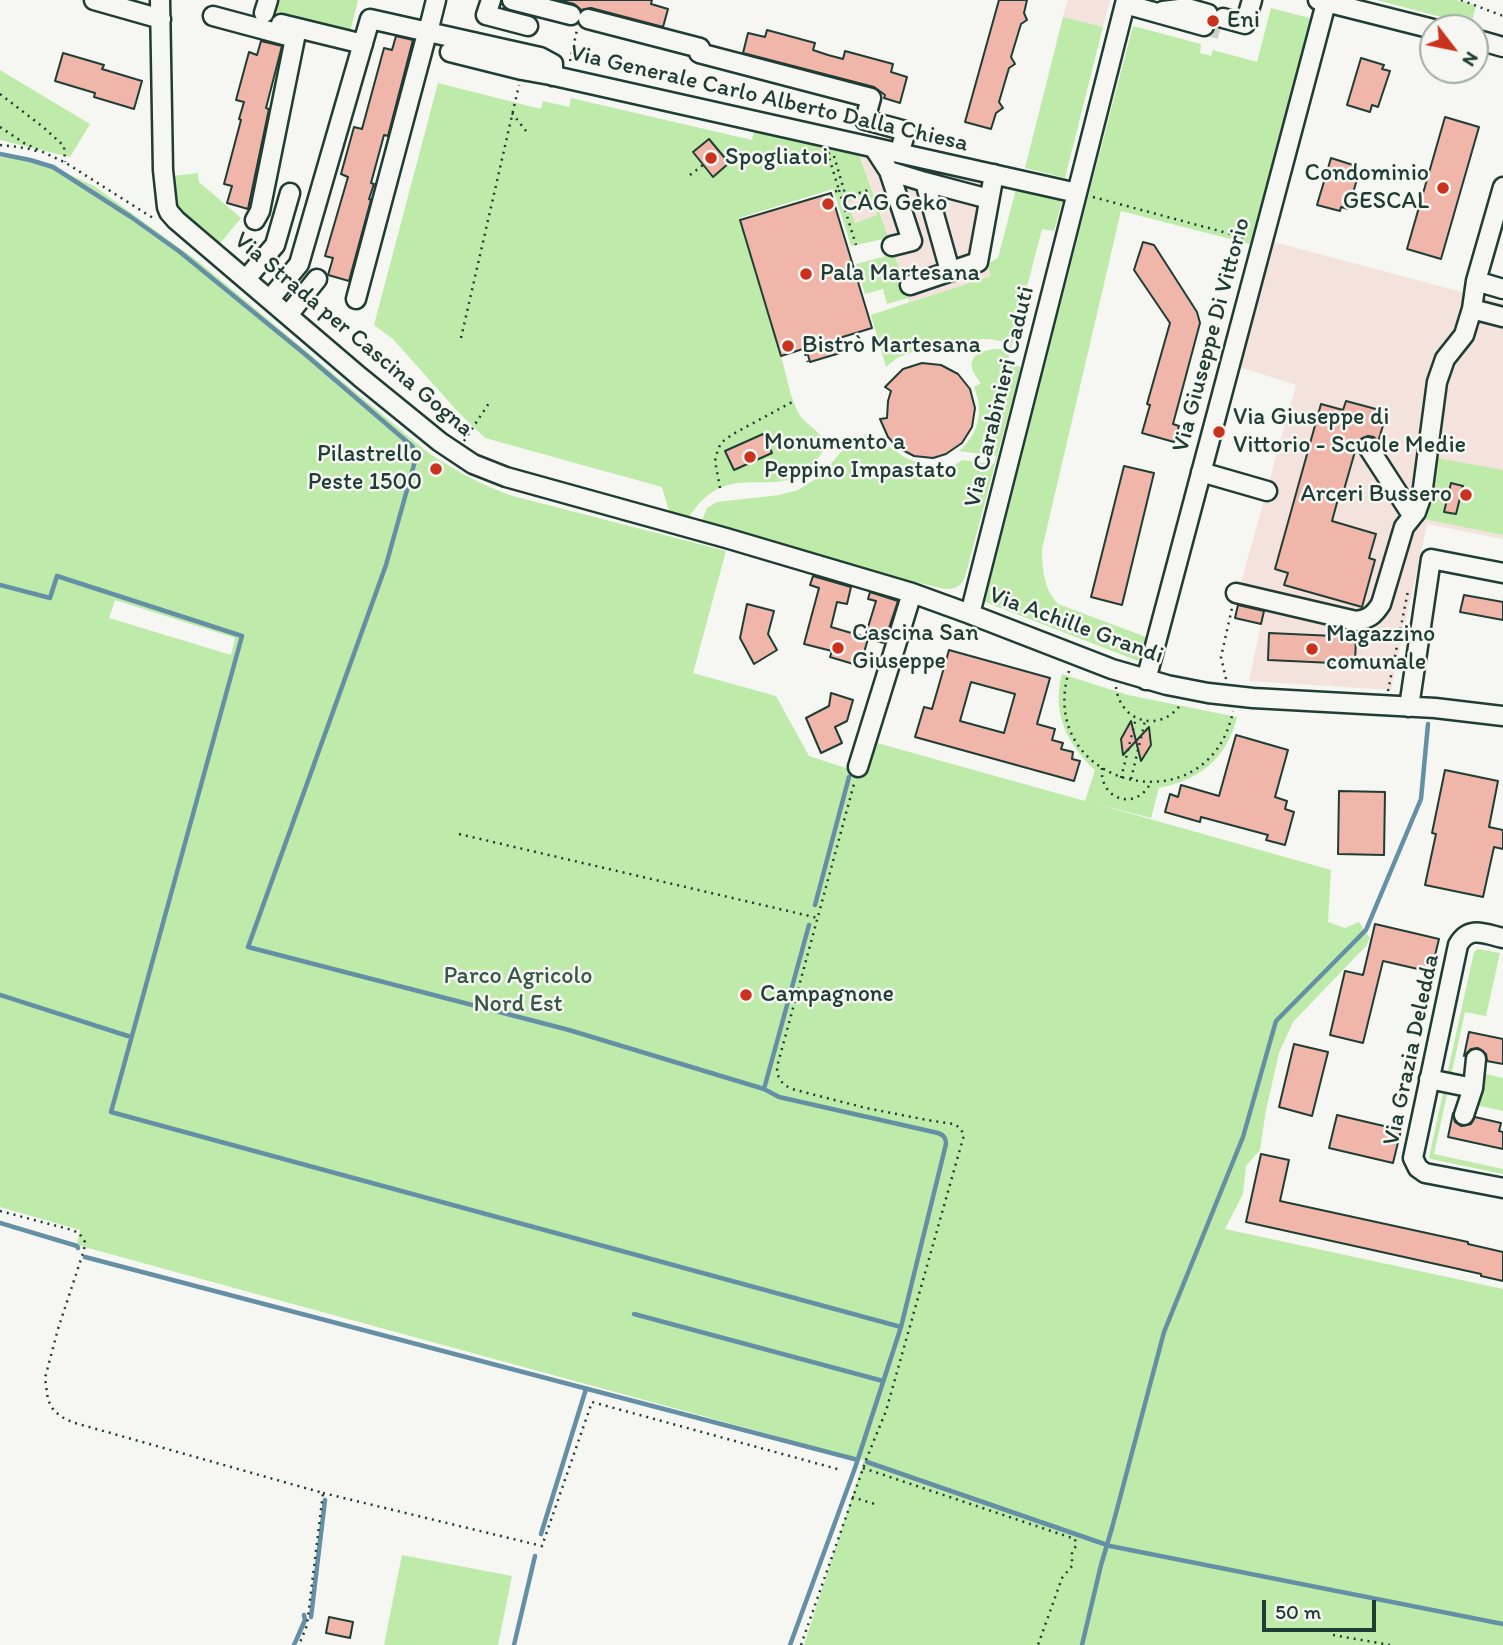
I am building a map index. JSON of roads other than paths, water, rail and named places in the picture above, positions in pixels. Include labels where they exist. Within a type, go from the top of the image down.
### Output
[{"type":"street","points":[[94,0],[161,19],[160,0]]},
{"type":"street","points":[[356,299],[436,0]]},
{"type":"street","points":[[491,0],[486,15],[528,26]]},
{"type":"street","points":[[512,0],[700,48],[699,53],[871,97],[865,120],[906,131],[902,144]]},
{"type":"street","points":[[1126,2],[1156,12],[1203,17],[1236,34],[1245,24],[1252,0]]},
{"type":"street","points":[[1322,1],[1419,25]]},
{"type":"street","name":"Via Giuseppe Di Vittorio","points":[[1146,680],[1262,242],[1322,1]]},
{"type":"street","name":"Via Carabinieri Caduti","points":[[970,614],[1126,2]]},
{"type":"street","points":[[255,220],[260,211],[295,38],[214,12],[363,44]]},
{"type":"street","name":"Via Strada per Cascina Gogna","points":[[161,19],[163,170],[166,204],[176,220],[360,377],[440,442],[473,464],[506,477],[726,538]]},
{"type":"street","points":[[270,299],[299,264],[370,19],[540,57],[553,64],[559,77]]},
{"type":"street","name":"Via Generale Carlo Alberto Dalla Chiesa","points":[[450,52],[1077,193]]},
{"type":"street","points":[[874,148],[889,171],[912,241],[892,246]]},
{"type":"street","points":[[889,171],[989,199]]},
{"type":"street","points":[[910,285],[978,261],[994,174]]},
{"type":"street","points":[[925,183],[950,271]]},
{"type":"street","points":[[1236,593],[1356,621],[1369,618],[1381,604],[1404,527],[1420,504],[1437,382],[1445,359],[1464,335],[1472,309],[1476,281],[1503,187]]},
{"type":"street","points":[[246,279],[275,245],[290,193]]},
{"type":"street","points":[[288,315],[317,279]]},
{"type":"street","points":[[1476,281],[1503,289]]},
{"type":"street","points":[[1472,309],[1503,317]]},
{"type":"street","points":[[1368,447],[1412,515]]},
{"type":"street","points":[[1201,472],[1267,491]]},
{"type":"street","name":"Via Achille Grandi","points":[[726,538],[912,593],[1146,680],[1196,691],[1253,698],[1409,706],[1503,716]]},
{"type":"street","points":[[1409,706],[1431,559],[1503,573]]},
{"type":"street","points":[[858,767],[912,593]]},
{"type":"street","name":"Via Grazia Deledda","points":[[1503,938],[1474,932],[1465,935],[1460,942],[1413,1155],[1416,1166],[1428,1174],[1503,1188]]},
{"type":"street","points":[[1464,1115],[1473,1087],[1476,1059]]},
{"type":"street","points":[[1429,1079],[1473,1087]]},
{"type":"waterway","points":[[0,154],[53,167],[180,252],[306,355],[412,446],[417,454],[386,565],[248,947],[569,1030],[764,1089],[779,1097],[938,1133],[945,1138],[946,1144],[901,1327],[855,1468],[790,1645]]},
{"type":"waterway","points":[[0,585],[50,598],[57,576],[242,636],[111,1112],[901,1327]]},
{"type":"waterway","points":[[1082,1645],[1164,1332],[1243,1137],[1276,1021],[1366,930],[1421,799],[1428,724]]},
{"type":"waterway","points":[[815,905],[849,777]]},
{"type":"waterway","points":[[764,1089],[809,925]]},
{"type":"waterway","points":[[0,995],[131,1037]]},
{"type":"waterway","points":[[0,1223],[78,1248]]},
{"type":"waterway","points":[[85,1257],[858,1460]]},
{"type":"waterway","points":[[634,1314],[883,1381]]},
{"type":"waterway","points":[[541,1534],[586,1389]]},
{"type":"waterway","points":[[867,1462],[1110,1546],[1503,1624]]},
{"type":"waterway","points":[[311,1617],[325,1500]]},
{"type":"waterway","points":[[514,1645],[535,1556]]},
{"type":"waterway","points":[[294,1645],[305,1620],[304,1615]]},
{"type":"tunnel","points":[[1204,26],[1220,30]]},
{"type":"place","name":"Eni","points":[[1213,21]]},
{"type":"place","name":"Spogliatoi","points":[[711,158]]},
{"type":"place","name":"Condominio GESCAL","points":[[1443,188]]},
{"type":"place","name":"CAG Geko","points":[[828,204]]},
{"type":"place","name":"Pala Martesana","points":[[806,274]]},
{"type":"place","name":"Bistrò Martesana","points":[[788,346]]},
{"type":"place","name":"Via Giuseppe di Vittorio - Scuole Medie","points":[[1219,432]]},
{"type":"place","name":"Monumento a Peppino Impastato","points":[[750,457]]},
{"type":"place","name":"Pilastrello Peste 1500","points":[[436,469]]},
{"type":"place","name":"Arceri Bussero","points":[[1466,495]]},
{"type":"place","name":"Cascina San Giuseppe","points":[[838,648]]},
{"type":"place","name":"Magazzino comunale","points":[[1312,649]]},
{"type":"place","name":"Campagnone","points":[[746,995]]},
{"type":"park label","name":"Parco Agricolo Nord Est","points":[[518,991]]}]
